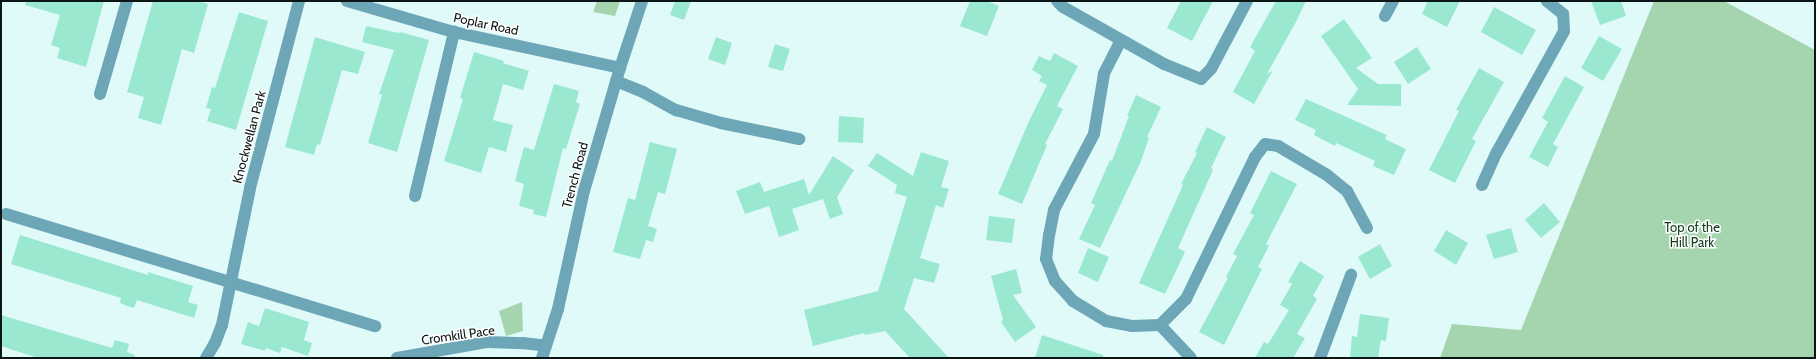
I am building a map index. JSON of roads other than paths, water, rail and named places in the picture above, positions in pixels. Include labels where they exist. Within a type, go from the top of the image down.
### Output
[{"type":"street","points":[[100,94],[127,1]]},
{"type":"street","name":"Knockwellan Park","points":[[206,358],[215,343],[222,325],[250,188],[299,1]]},
{"type":"street","name":"Poplar Road","points":[[347,1],[454,32],[620,68]]},
{"type":"street","name":"Trench Road","points":[[542,358],[558,309],[584,192],[616,80],[642,1]]},
{"type":"street","points":[[1057,1],[1063,7],[1164,64],[1201,79],[1211,68],[1247,1]]},
{"type":"street","points":[[1385,16],[1392,1]]},
{"type":"street","points":[[1482,185],[1497,152],[1564,31],[1563,14],[1547,1]]},
{"type":"street","points":[[415,196],[454,32]]},
{"type":"street","points":[[1121,40],[1104,74],[1094,134],[1054,210],[1046,259],[1054,281],[1073,301],[1106,321],[1132,326],[1160,325],[1186,299],[1255,157],[1265,144],[1278,146],[1327,175],[1346,191],[1367,228]]},
{"type":"street","points":[[616,80],[643,92],[676,110],[720,123],[799,139]]},
{"type":"street","points":[[6,214],[375,326]]},
{"type":"street","points":[[1320,358],[1351,275]]},
{"type":"street","points":[[1160,325],[1191,358]]},
{"type":"street","name":"Cromkill Pace","points":[[397,358],[487,342],[523,343],[546,346]]},
{"type":"park label","name":"Top of the Hill Park","points":[[1692,236]]}]
